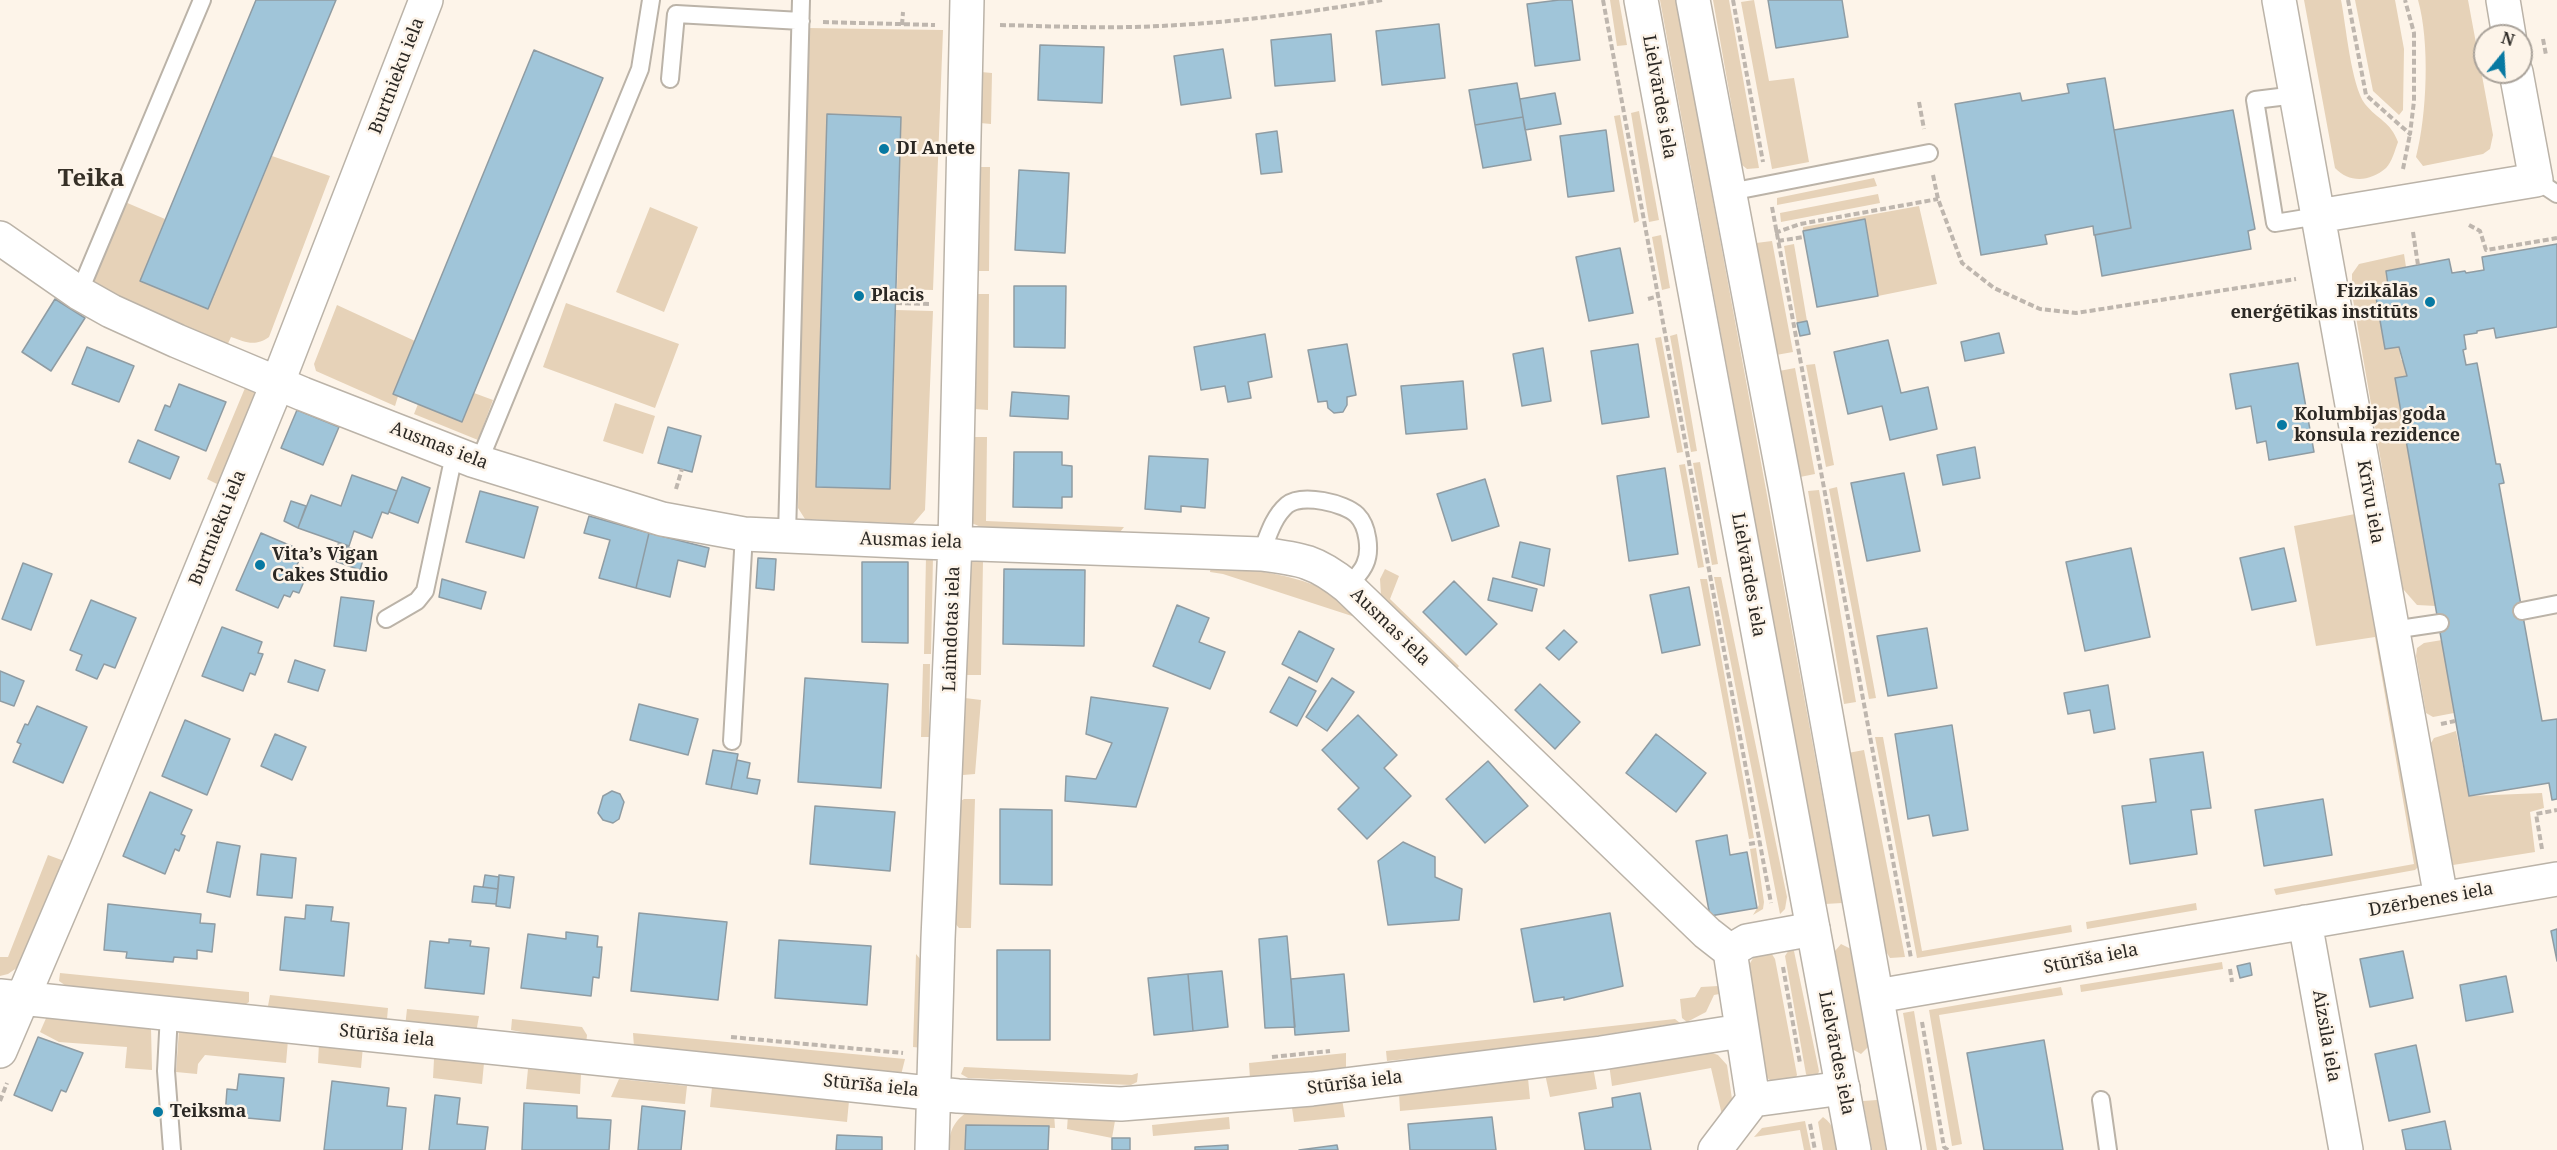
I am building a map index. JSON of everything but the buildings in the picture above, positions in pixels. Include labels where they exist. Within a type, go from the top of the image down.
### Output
[{"type":"street","name":"Burtnieku iela","points":[[0,1051],[11,997],[86,850],[278,382],[426,0]]},
{"type":"street","name":"Lielvārdes iela","points":[[1641,0],[1854,1150]]},
{"type":"street","points":[[1693,0],[1739,239],[1904,1150]]},
{"type":"street","name":"Krīvu iela","points":[[2279,0],[2441,898]]},
{"type":"street","points":[[2502,0],[2507,24]]},
{"type":"street","name":"Laimdotas iela","points":[[932,1150],[938,939],[955,543],[966,12]]},
{"type":"street","points":[[2319,216],[2546,187],[2519,84]]},
{"type":"street","name":"Ausmas iela","points":[[0,238],[79,293],[111,311],[177,341],[468,458],[662,519],[744,534],[1261,554],[1297,558],[1326,569],[1348,586],[1707,933],[1730,951]]},
{"type":"street","name":"Dzērbenes iela","points":[[2305,922],[2441,898],[2550,869]]},
{"type":"street","points":[[1753,1101],[1730,951],[1747,941],[1864,921]]},
{"type":"street","name":"Stūrīša iela","points":[[1877,996],[2305,922]]},
{"type":"street","name":"Aizsila iela","points":[[2305,922],[2346,1150]]},
{"type":"street","name":"Stūrīša iela","points":[[11,997],[958,1096],[1121,1104],[1312,1089],[1536,1062],[1741,1031]]},
{"type":"street","points":[[1715,1150],[1753,1101],[1892,1080]]},
{"type":"lane","points":[[79,293],[202,0]]},
{"type":"lane","points":[[386,619],[417,601],[425,591],[451,469],[468,458],[640,69],[651,0]]},
{"type":"lane","points":[[787,535],[801,0]]},
{"type":"lane","points":[[670,79],[676,14],[801,21]]},
{"type":"lane","points":[[2296,95],[2255,100],[2275,222],[2319,216]]},
{"type":"lane","points":[[1730,192],[1929,153]]},
{"type":"lane","points":[[1261,554],[1275,518],[1289,503],[1308,500],[1340,504],[1359,516],[1368,542],[1365,564],[1348,586]]},
{"type":"lane","points":[[732,741],[744,534]]},
{"type":"lane","points":[[2522,611],[2557,604]]},
{"type":"lane","points":[[2393,630],[2440,623]]},
{"type":"lane","points":[[170,1014],[166,1071],[172,1150]]},
{"type":"lane","points":[[2101,1100],[2108,1150]]},
{"type":"path","points":[[801,21],[902,24],[966,12],[1134,27],[1216,22],[1382,0]]},
{"type":"path","points":[[1603,0],[1772,907]]},
{"type":"path","points":[[1734,0],[1917,990],[1944,1148],[1948,1150]]},
{"type":"path","points":[[2348,0],[2366,95],[2410,134],[2414,101],[2414,33],[2405,0]]},
{"type":"path","points":[[902,24],[903,12]]},
{"type":"path","points":[[1919,102],[1938,199],[1962,263],[1994,288],[2040,309],[2076,313],[2329,274]]},
{"type":"path","points":[[1739,239],[1777,232],[1800,224],[1938,199]]},
{"type":"path","points":[[2463,223],[2480,231],[2486,250],[2557,238]]},
{"type":"path","points":[[2401,232],[2423,229]]},
{"type":"path","points":[[2412,230],[2418,265]]},
{"type":"path","points":[[1778,241],[1804,237]]},
{"type":"path","points":[[2550,869],[2536,814],[2557,810]]},
{"type":"path","points":[[1749,844],[1760,842]]},
{"type":"path","points":[[1781,960],[1801,1071]]},
{"type":"path","points":[[719,1035],[935,1058]]},
{"type":"path","points":[[1264,1057],[1335,1051]]},
{"type":"path","points":[[1811,1125],[1815,1150]]},
{"type":"shaded area","points":[[1610,0],[1619,0],[1627,45],[1617,46]]},
{"type":"shaded area","points":[[1660,0],[1676,0],[1842,903],[1825,904]]},
{"type":"shaded area","points":[[1713,0],[1729,0],[1759,168],[1747,169],[1742,165]]},
{"type":"shaded area","points":[[1754,0],[1769,81],[1794,78],[1809,162],[1772,169],[1741,2]]},
{"type":"shaded area","points":[[2304,0],[2341,0],[2360,95],[2365,104],[2391,129],[2398,142],[2386,168],[2373,176],[2353,178],[2335,168]]},
{"type":"shaded area","points":[[2355,0],[2395,0],[2404,49],[2403,110],[2399,115],[2373,91]]},
{"type":"shaded area","points":[[2418,0],[2468,0],[2473,27],[2473,84],[2484,84],[2493,135],[2490,149],[2483,154],[2423,166],[2416,157],[2423,121],[2426,78],[2422,17]]},
{"type":"shaded area","points":[[807,28],[943,30],[933,290],[897,289],[901,117],[828,114],[816,487],[890,489],[896,310],[933,311],[925,510],[913,524],[805,519],[798,508]]},
{"type":"shaded area","points":[[981,72],[992,73],[991,124],[980,123]]},
{"type":"shaded area","points":[[1639,111],[1659,220],[1649,222],[1631,113]]},
{"type":"shaded area","points":[[1620,115],[1639,221],[1634,223],[1614,116]]},
{"type":"shaded area","points":[[272,156],[330,176],[269,337],[255,343],[231,337],[226,348],[89,289],[125,202],[165,219],[140,281],[208,309]]},
{"type":"shaded area","points":[[980,167],[990,167],[989,271],[977,271]]},
{"type":"shaded area","points":[[1874,178],[1877,186],[1777,205],[1777,198]]},
{"type":"shaded area","points":[[1878,194],[1880,203],[1781,222],[1780,213]]},
{"type":"shaded area","points":[[1919,206],[1937,284],[1878,296],[1865,219],[1803,231],[1803,227]]},
{"type":"shaded area","points":[[650,207],[698,227],[664,312],[616,292]]},
{"type":"shaded area","points":[[1661,235],[1670,288],[1662,290],[1652,237]]},
{"type":"shaded area","points":[[1772,241],[1793,352],[1776,355],[1756,243]]},
{"type":"shaded area","points":[[1794,244],[1807,321],[1797,323],[1784,246]]},
{"type":"shaded area","points":[[2404,254],[2406,267],[2386,271],[2388,285],[2374,287],[2385,349],[2399,347],[2401,360],[2404,360],[2407,376],[2396,378],[2436,606],[2417,605],[2403,589],[2352,294],[2352,274],[2359,264]]},
{"type":"shaded area","points":[[977,294],[989,294],[988,410],[974,409]]},
{"type":"shaded area","points":[[566,303],[679,344],[655,408],[543,367]]},
{"type":"shaded area","points":[[337,305],[415,341],[395,406],[316,371],[314,364]]},
{"type":"shaded area","points":[[1677,334],[1697,451],[1691,452],[1670,336]]},
{"type":"shaded area","points":[[1661,337],[1683,452],[1677,453],[1655,338]]},
{"type":"shaded area","points":[[1815,364],[1834,465],[1826,467],[1806,365]]},
{"type":"shaded area","points":[[1795,368],[1815,474],[1800,477],[1779,371]]},
{"type":"shaded area","points":[[245,388],[262,393],[225,488],[207,479]]},
{"type":"shaded area","points":[[474,393],[493,400],[478,440],[414,414],[418,404],[462,422]]},
{"type":"shaded area","points":[[615,403],[655,416],[643,454],[603,441]]},
{"type":"shaded area","points":[[973,437],[987,437],[986,521],[1124,527],[1120,532],[986,529],[969,522]]},
{"type":"shaded area","points":[[1700,462],[1718,564],[1712,565],[1693,463]]},
{"type":"shaded area","points":[[1685,464],[1704,567],[1698,568],[1679,465]]},
{"type":"shaded area","points":[[1837,487],[1876,698],[1869,699],[1829,489]]},
{"type":"shaded area","points":[[1819,490],[1856,702],[1844,704],[1808,491]]},
{"type":"shaded area","points":[[2355,514],[2420,865],[2415,870],[2276,895],[2274,889],[2414,864],[2375,637],[2316,646],[2294,526]]},
{"type":"shaded area","points":[[926,557],[933,557],[931,654],[924,654]]},
{"type":"shaded area","points":[[1015,558],[1015,562],[983,561],[981,675],[962,675],[970,559]]},
{"type":"shaded area","points":[[1211,566],[1278,575],[1311,584],[1344,602],[1372,632],[1355,617],[1223,574],[1210,572]]},
{"type":"shaded area","points":[[1385,569],[1399,576],[1390,599],[1459,666],[1456,670],[1381,596],[1380,579]]},
{"type":"shaded area","points":[[1714,577],[1721,577],[1787,897],[1785,909],[1780,914]]},
{"type":"shaded area","points":[[1700,579],[1707,579],[1754,838],[1749,839]]},
{"type":"shaded area","points":[[2442,640],[2454,713],[2433,717],[2426,713],[2416,656],[2417,648],[2424,643]]},
{"type":"shaded area","points":[[923,664],[930,664],[929,737],[921,737]]},
{"type":"shaded area","points":[[965,698],[981,700],[975,774],[963,775],[958,772],[960,704]]},
{"type":"shaded area","points":[[2456,731],[2469,796],[2542,793],[2544,808],[2530,812],[2535,852],[2453,865],[2431,743],[2434,738]]},
{"type":"shaded area","points":[[1875,737],[1883,737],[1922,951],[2071,925],[2072,932],[1917,958]]},
{"type":"shaded area","points":[[1864,750],[1905,957],[1890,958],[1885,950],[1848,753]]},
{"type":"shaded area","points":[[964,799],[975,799],[971,928],[959,928],[953,921],[957,803]]},
{"type":"shaded area","points":[[1756,848],[1764,902],[1763,909],[1753,915],[1759,905],[1750,849]]},
{"type":"shaded area","points":[[48,855],[67,862],[21,965],[8,974],[0,976],[0,957],[8,957]]},
{"type":"shaded area","points":[[2196,903],[2197,910],[2087,929],[2086,922]]},
{"type":"shaded area","points":[[1841,944],[1851,949],[1868,1047],[1861,1054],[1852,1049],[1835,951]]},
{"type":"shaded area","points":[[1790,948],[1794,951],[1819,1071],[1817,1077],[1808,1077],[1806,1074],[1785,956]]},
{"type":"shaded area","points":[[1770,951],[1775,959],[1797,1075],[1792,1085],[1773,1082],[1759,1069],[1744,973],[1755,955]]},
{"type":"shaded area","points":[[916,954],[926,966],[923,1048],[913,1047]]},
{"type":"shaded area","points":[[2222,962],[2223,969],[2081,992],[2080,985]]},
{"type":"shaded area","points":[[60,973],[249,992],[249,1002],[243,1006],[69,988],[59,981]]},
{"type":"shaded area","points":[[1718,980],[1722,980],[1725,993],[1714,995],[1706,1012],[1687,1022],[1682,1018],[1680,999],[1695,997],[1701,987],[1718,986]]},
{"type":"shaded area","points":[[2061,987],[2063,995],[1939,1015],[1962,1144],[1952,1146],[1929,1010]]},
{"type":"shaded area","points":[[270,995],[388,1008],[387,1019],[383,1024],[271,1013],[268,1006]]},
{"type":"shaded area","points":[[407,1009],[479,1016],[476,1033],[405,1027]]},
{"type":"shaded area","points":[[1914,1011],[1937,1150],[1927,1150],[1903,1013]]},
{"type":"shaded area","points":[[47,1016],[151,1028],[152,1070],[125,1068],[127,1047],[59,1042],[40,1032]]},
{"type":"shaded area","points":[[512,1019],[582,1027],[587,1035],[586,1045],[511,1030]]},
{"type":"shaded area","points":[[1675,1019],[1680,1023],[1525,1047],[1387,1061],[1386,1051]]},
{"type":"shaded area","points":[[179,1030],[288,1040],[286,1063],[205,1055],[198,1064],[197,1074],[176,1072]]},
{"type":"shaded area","points":[[633,1033],[905,1059],[901,1075],[634,1047]]},
{"type":"shaded area","points":[[319,1043],[363,1046],[361,1068],[318,1063]]},
{"type":"shaded area","points":[[1706,1051],[1718,1055],[1727,1065],[1732,1099],[1722,1115],[1711,1068],[1612,1086],[1609,1064]]},
{"type":"shaded area","points":[[1346,1053],[1346,1068],[1250,1079],[1249,1063]]},
{"type":"shaded area","points":[[434,1059],[484,1063],[482,1084],[433,1078]]},
{"type":"shaded area","points":[[964,1067],[1132,1075],[1138,1073],[1137,1082],[1131,1085],[968,1078],[961,1074]]},
{"type":"shaded area","points":[[1593,1067],[1597,1089],[1550,1097],[1545,1074]]},
{"type":"shaded area","points":[[528,1069],[581,1074],[580,1094],[526,1089]]},
{"type":"shaded area","points":[[1528,1078],[1530,1099],[1400,1111],[1399,1093]]},
{"type":"shaded area","points":[[619,1079],[687,1086],[685,1104],[611,1097]]},
{"type":"shaded area","points":[[712,1087],[849,1101],[847,1122],[710,1107]]},
{"type":"shaded area","points":[[1342,1099],[1345,1117],[1294,1122],[1292,1108],[1298,1103]]},
{"type":"shaded area","points":[[1877,1100],[1886,1150],[1872,1150],[1863,1101]]},
{"type":"shaded area","points":[[971,1109],[1054,1113],[1055,1128],[966,1125],[965,1150],[949,1150],[950,1136],[954,1126]]},
{"type":"shaded area","points":[[1068,1115],[1116,1115],[1112,1138],[1067,1129]]},
{"type":"shaded area","points":[[1229,1117],[1230,1129],[1153,1136],[1152,1125]]},
{"type":"shaded area","points":[[1823,1117],[1836,1136],[1838,1150],[1823,1150],[1818,1122]]},
{"type":"shaded area","points":[[1805,1121],[1811,1150],[1804,1150],[1800,1130],[1754,1137],[1762,1128]]},
{"type":"place","name":"DI Anete","points":[[884,149]]},
{"type":"place","name":"Placis","points":[[859,296]]},
{"type":"place","name":"Fizikālās enerģētikas institūts","points":[[2430,302]]},
{"type":"place","name":"Kolumbijas goda konsula rezidence","points":[[2282,425]]},
{"type":"place","name":"Vita’s Vigan Cakes Studio","points":[[260,565]]},
{"type":"place","name":"Teiksma","points":[[158,1112]]},
{"type":"district","name":"Teika","points":[[91,179]]}]
